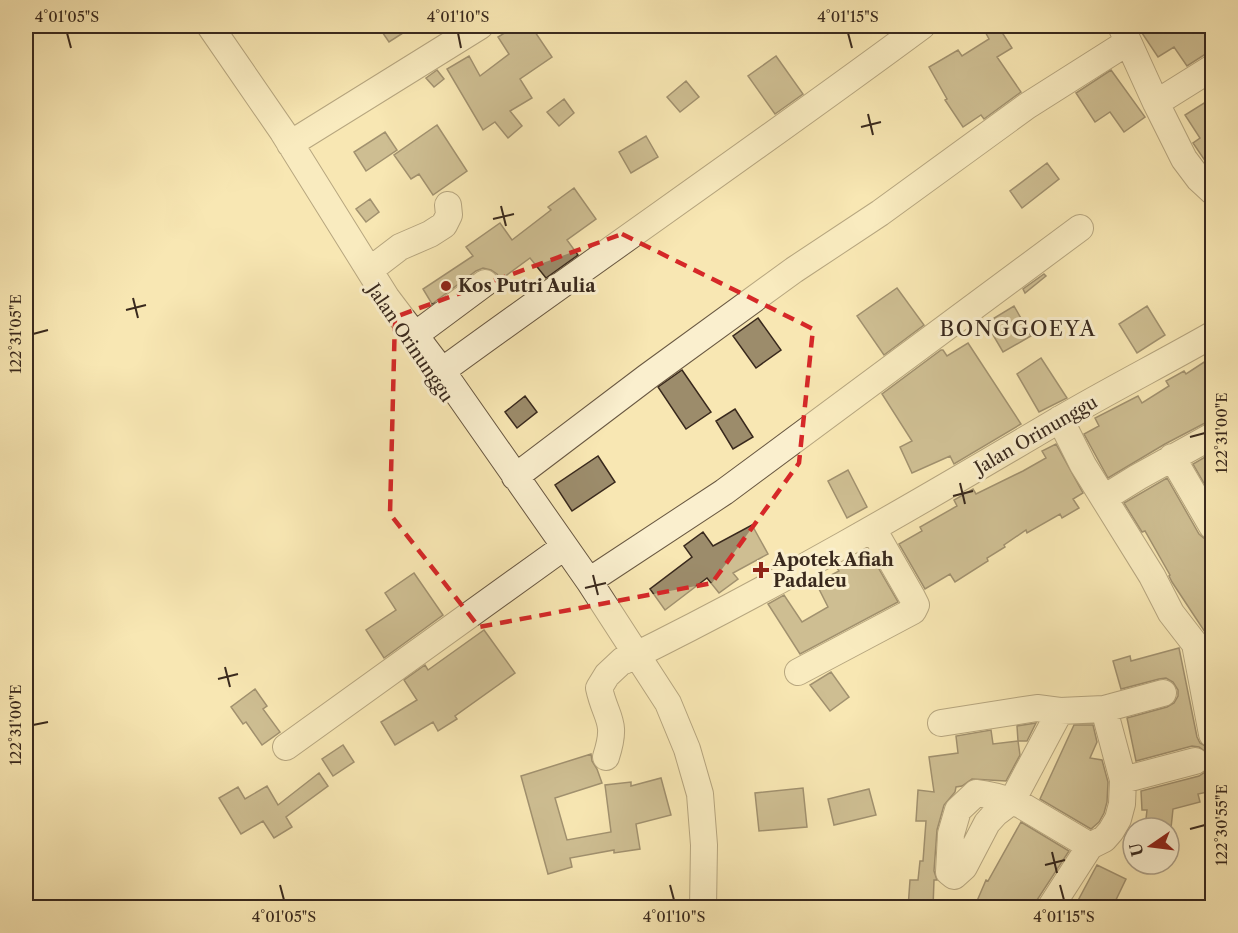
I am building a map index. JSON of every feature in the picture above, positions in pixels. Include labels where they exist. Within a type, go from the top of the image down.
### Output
[{"type":"street","points":[[290,144],[480,26]]},
{"type":"street","points":[[442,371],[599,257],[793,122],[922,26]]},
{"type":"street","name":"Jalan Orinunggu","points":[[213,31],[290,144],[370,270],[390,307],[442,371],[515,477],[559,552],[588,581],[654,707],[679,770],[690,863],[688,908]]},
{"type":"street","name":"Jalan Orinunggu","points":[[213,31],[390,307],[559,552],[628,658],[668,703],[679,726],[700,794],[704,845],[703,908]]},
{"type":"street","points":[[515,477],[794,270],[879,213],[1125,34],[1184,159],[1199,179],[1212,190]]},
{"type":"street","points":[[1156,103],[1212,68]]},
{"type":"street","points":[[370,270],[400,247],[444,225],[449,215],[448,205]]},
{"type":"street","points":[[588,581],[734,485],[1080,228]]},
{"type":"street","points":[[415,335],[485,283]]},
{"type":"street","name":"Jalan Orinunggu","points":[[628,658],[760,592],[873,529],[1060,419],[1212,335]]},
{"type":"street","points":[[1060,419],[1083,465],[1152,576],[1171,613],[1195,644],[1212,734]]},
{"type":"street","points":[[1104,498],[1212,436]]},
{"type":"street","points":[[1172,457],[1212,526]]},
{"type":"street","points":[[798,672],[913,611],[916,605],[873,529]]},
{"type":"street","points":[[286,747],[559,552]]},
{"type":"street","points":[[606,757],[612,732],[611,719],[602,701],[599,688],[607,675],[628,658]]},
{"type":"street","points":[[941,723],[1037,708],[1060,711],[1104,709],[1163,693]]},
{"type":"street","points":[[1050,908],[1090,846],[1104,839],[1112,831],[1118,819],[1122,804],[1123,780],[1104,709]]},
{"type":"street","points":[[1060,711],[1012,801],[1090,846]]},
{"type":"street","points":[[1123,780],[1195,761]]},
{"type":"highlighted area","points":[[622,234],[813,329],[799,463],[712,583],[479,627],[390,514],[395,317]]},
{"type":"building","points":[[378,26],[414,26],[389,42]]},
{"type":"building","points":[[516,26],[531,26],[552,57],[520,79],[532,98],[510,111],[522,126],[508,138],[495,122],[483,130],[447,69],[469,56],[480,76],[509,54],[498,37]]},
{"type":"building","points":[[982,26],[998,26],[1012,48],[997,57],[1021,92],[984,119],[981,115],[963,127],[945,100],[947,99],[929,67],[958,50],[962,56],[989,39]]},
{"type":"building","points":[[1153,26],[1212,26],[1212,53],[1204,55],[1187,66],[1174,47],[1158,57],[1142,33]]},
{"type":"building","points":[[776,56],[803,94],[775,114],[748,76]]},
{"type":"building","points":[[437,70],[444,79],[434,87],[426,78]]},
{"type":"building","points":[[1111,70],[1145,117],[1124,132],[1110,112],[1095,122],[1076,93]]},
{"type":"building","points":[[686,81],[699,97],[680,112],[667,97]]},
{"type":"building","points":[[1212,98],[1212,171],[1193,143],[1200,138],[1185,115]]},
{"type":"building","points":[[564,99],[574,113],[559,126],[547,112]]},
{"type":"building","points":[[437,125],[467,171],[433,195],[419,174],[411,179],[394,155]]},
{"type":"building","points":[[385,132],[397,150],[366,171],[354,152]]},
{"type":"building","points":[[646,136],[658,157],[631,173],[619,152]]},
{"type":"building","points":[[1047,163],[1059,179],[1022,208],[1010,191]]},
{"type":"building","points":[[574,188],[596,219],[567,240],[578,255],[546,278],[530,258],[500,280],[497,274],[483,268],[432,304],[423,289],[473,256],[466,247],[500,223],[512,240],[551,210],[548,207]]},
{"type":"building","points":[[370,199],[379,212],[366,222],[356,209]]},
{"type":"building","points":[[1044,274],[1046,276],[1025,293],[1023,289]]},
{"type":"building","points":[[897,288],[924,325],[884,355],[857,316]]},
{"type":"building","points":[[1014,306],[1031,336],[1003,352],[986,323]]},
{"type":"building","points":[[1147,306],[1165,335],[1137,353],[1119,324]]},
{"type":"building","points":[[758,318],[781,350],[756,368],[733,336]]},
{"type":"building","points":[[968,343],[1021,424],[954,464],[950,456],[912,473],[900,447],[912,441],[882,394],[941,350],[947,356]]},
{"type":"building","points":[[1212,357],[1212,421],[1165,444],[1108,478],[1084,434],[1099,426],[1095,418],[1138,396],[1142,403],[1169,386],[1166,381],[1184,371],[1186,374]]},
{"type":"building","points":[[1041,358],[1067,398],[1039,412],[1017,374]]},
{"type":"building","points":[[682,370],[711,412],[686,429],[658,387]]},
{"type":"building","points":[[525,396],[537,412],[517,428],[505,412]]},
{"type":"building","points":[[735,409],[753,437],[733,449],[716,421]]},
{"type":"building","points":[[1056,444],[1083,493],[1073,499],[1079,508],[1062,518],[1060,514],[1027,533],[1026,530],[987,558],[988,561],[955,582],[950,574],[925,589],[899,544],[922,531],[920,527],[957,506],[954,500],[973,489],[976,494],[1023,471],[1046,458],[1042,451]]},
{"type":"building","points":[[1212,453],[1212,497],[1193,464]]},
{"type":"building","points":[[598,456],[615,482],[572,511],[555,485]]},
{"type":"building","points":[[848,470],[867,507],[847,518],[828,481]]},
{"type":"building","points":[[1167,478],[1199,534],[1212,541],[1212,656],[1207,635],[1172,582],[1145,531],[1142,532],[1124,503]]},
{"type":"building","points":[[752,525],[768,554],[733,573],[738,579],[719,593],[707,578],[665,610],[650,589],[692,557],[684,546],[703,532],[713,546]]},
{"type":"building","points":[[868,550],[898,602],[800,654],[768,604],[784,595],[802,622],[828,607],[816,583],[839,571],[837,568]]},
{"type":"building","points":[[414,573],[443,615],[384,658],[366,630],[396,610],[385,593]]},
{"type":"building","points":[[484,630],[515,673],[455,716],[457,719],[438,731],[433,722],[395,745],[381,722],[417,700],[404,680],[425,665],[428,670]]},
{"type":"building","points":[[1179,648],[1197,737],[1200,743],[1209,748],[1210,752],[1207,753],[1199,747],[1192,746],[1136,761],[1127,718],[1167,707],[1174,703],[1178,690],[1173,682],[1166,678],[1121,689],[1113,661],[1130,656],[1131,661]]},
{"type":"building","points":[[831,672],[849,697],[830,711],[810,685]]},
{"type":"building","points":[[255,689],[267,706],[263,709],[280,732],[262,745],[246,722],[243,724],[231,707]]},
{"type":"building","points":[[1036,723],[1027,741],[1018,741],[1017,726]]},
{"type":"building","points":[[1074,725],[1093,725],[1097,742],[1090,758],[1102,760],[1108,782],[1104,813],[1091,829],[1040,799]]},
{"type":"building","points":[[991,730],[993,744],[1018,741],[1020,755],[1006,781],[972,779],[956,787],[955,792],[944,805],[937,830],[934,871],[937,880],[934,880],[933,908],[908,908],[910,880],[918,880],[920,861],[923,861],[926,821],[916,821],[918,790],[934,792],[929,757],[958,753],[956,736]]},
{"type":"building","points":[[343,745],[354,762],[333,776],[322,759]]},
{"type":"building","points":[[591,754],[602,783],[555,798],[567,840],[611,832],[605,785],[631,782],[631,786],[661,778],[671,815],[636,824],[640,849],[614,853],[614,850],[570,858],[572,867],[548,874],[521,776]]},
{"type":"building","points":[[1208,767],[1212,791],[1198,794],[1200,802],[1173,809],[1172,816],[1146,816],[1147,810],[1142,810],[1141,791],[1199,776]]},
{"type":"building","points":[[319,773],[328,786],[286,817],[292,827],[274,838],[263,821],[241,834],[219,798],[238,787],[245,799],[267,786],[278,805]]},
{"type":"building","points":[[803,788],[807,827],[759,831],[755,793]]},
{"type":"building","points":[[869,789],[876,815],[834,825],[828,799]]},
{"type":"building","points":[[1021,822],[1069,851],[1037,900],[1035,908],[974,908],[986,880],[988,881]]},
{"type":"building","points":[[1097,865],[1126,879],[1112,908],[1074,908]]},
{"type":"place","name":"Kos Putri Aulia","points":[[446,286]]},
{"type":"place","name":"Apotek Afiah Padaleu","points":[[761,570]]},
{"type":"district","name":"BONGGOEYA","points":[[1018,328]]}]
